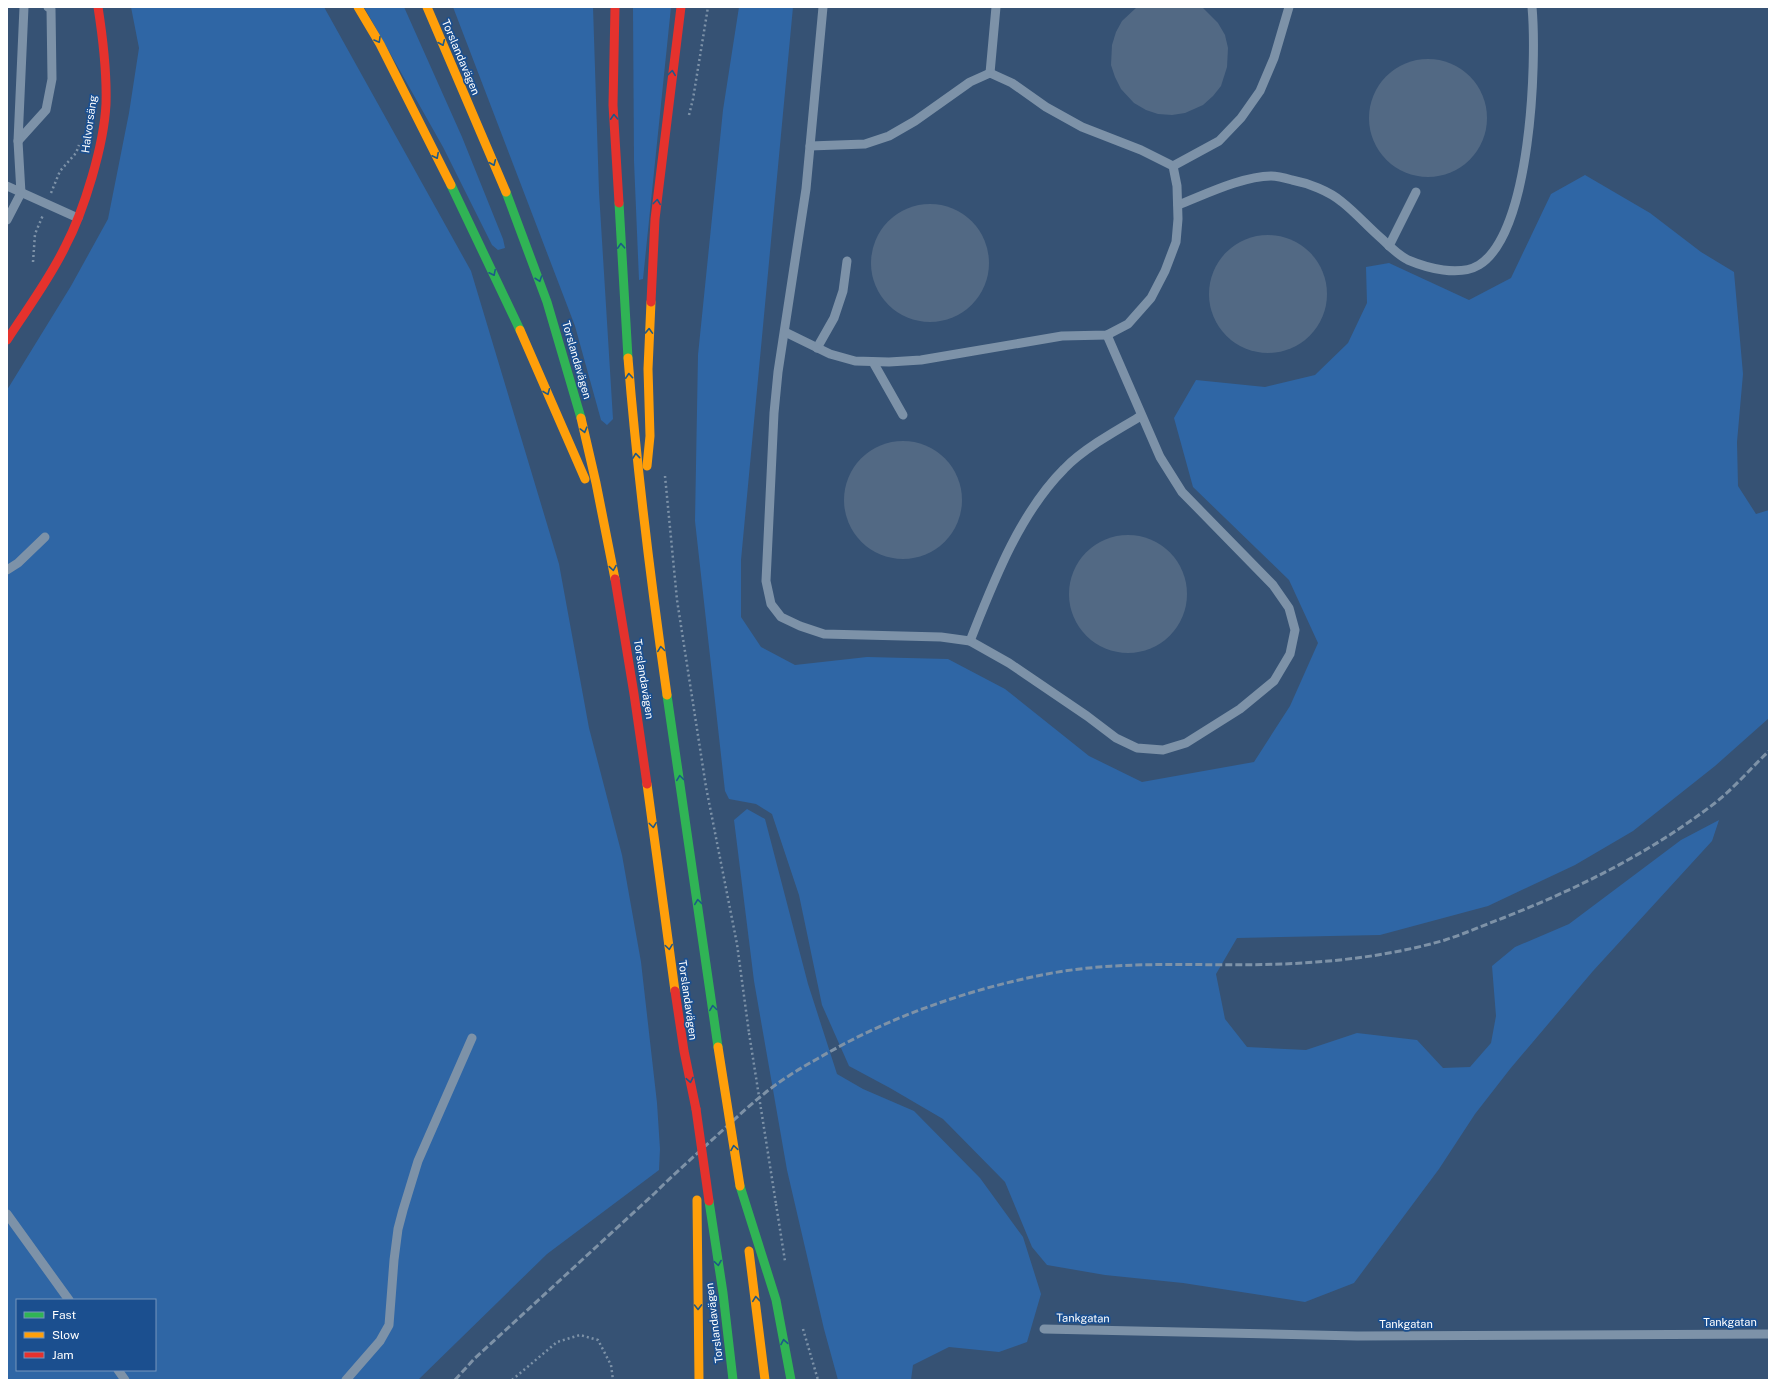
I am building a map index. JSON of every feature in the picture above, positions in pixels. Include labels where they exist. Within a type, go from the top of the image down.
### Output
[{"type":"main road","name":"Halvorsäng","points":[[7,340],[51,273],[66,246],[78,218],[98,156],[106,105],[105,55],[98,7]]},
{"type":"main road","points":[[358,7],[380,44],[429,141],[522,334],[607,529]]},
{"type":"main road","name":"Torslandavägen","points":[[427,7],[531,256],[561,344],[587,443],[607,529],[650,799],[663,909],[684,1051],[696,1109],[723,1293],[733,1380]]},
{"type":"main road","name":"Torslandavägen","points":[[615,7],[614,105],[617,181],[630,392],[642,507],[655,610],[718,1047],[755,1290],[765,1380]]},
{"type":"main road","points":[[642,507],[650,436],[648,369],[655,219],[681,7]]},
{"type":"main road","points":[[696,1109],[696,1178]]},
{"type":"main road","points":[[740,1186],[776,1300],[791,1380]]},
{"type":"main road","points":[[697,1197],[699,1380]]},
{"type":"lane","points":[[7,220],[21,193],[18,140],[24,7]]},
{"type":"lane","points":[[18,140],[46,110],[52,79],[51,9],[48,7]]},
{"type":"lane","points":[[823,7],[810,146],[785,332],[778,372],[766,581],[771,604],[781,616],[800,626],[824,634],[862,633],[941,637],[970,641],[1009,663],[1087,716],[1116,738],[1137,748],[1163,750],[1186,743],[1240,709],[1274,681],[1290,654],[1295,630],[1289,608],[1263,575],[1182,492],[1160,457],[1107,335]]},
{"type":"lane","points":[[990,73],[996,7]]},
{"type":"lane","points":[[1173,166],[1219,140],[1241,118],[1260,91],[1274,58],[1289,7]]},
{"type":"lane","points":[[1178,205],[1246,181],[1271,176],[1293,180],[1319,189],[1341,201],[1389,246],[1406,259],[1443,271],[1460,270],[1478,266],[1492,252],[1504,233],[1515,203],[1524,162],[1533,89],[1535,35],[1532,7]]},
{"type":"lane","points":[[810,146],[865,144],[889,136],[970,82],[990,73],[1012,83],[1046,107],[1082,127],[1141,150],[1173,166]]},
{"type":"lane","points":[[785,332],[830,354],[854,361],[872,362],[921,360],[1062,336],[1107,335],[1128,324],[1151,298],[1165,271],[1176,242],[1178,205],[1177,186],[1173,166]]},
{"type":"lane","points":[[7,186],[78,218]]},
{"type":"lane","points":[[1389,246],[1416,192]]},
{"type":"lane","points":[[817,348],[834,318],[843,290],[847,261]]},
{"type":"lane","points":[[872,362],[903,414]]},
{"type":"lane","points":[[970,641],[987,598],[1014,542],[1038,499],[1064,468],[1101,440],[1141,416]]},
{"type":"lane","points":[[7,570],[18,563],[45,537]]},
{"type":"lane","points":[[346,1380],[380,1341],[389,1325],[394,1260],[398,1229],[403,1210],[418,1161],[472,1038]]},
{"type":"lane","points":[[7,1214],[68,1299]]},
{"type":"lane","name":"Tankgatan","points":[[1044,1329],[1357,1336],[1769,1334]]},
{"type":"lane","points":[[119,1371],[125,1380]]},
{"type":"path","points":[[688,118],[693,99],[708,7]]},
{"type":"path","points":[[55,183],[60,171],[76,153],[80,138]]},
{"type":"path","points":[[31,265],[34,260],[35,234],[39,226]]},
{"type":"path","points":[[665,475],[677,600],[706,787],[737,944],[749,1033],[776,1204]]},
{"type":"path","points":[[512,1380],[557,1342],[580,1335],[598,1340],[611,1365],[613,1380]]},
{"type":"shaded area","points":[[131,7],[324,7],[471,271],[559,564],[589,728],[622,855],[641,962],[657,1103],[660,1149],[659,1170],[547,1254],[418,1380],[7,1380],[7,390],[71,286],[108,219],[129,113],[139,48]]},
{"type":"shaded area","points":[[364,7],[404,7],[462,137],[503,239],[505,248],[498,250],[492,245],[443,147]]},
{"type":"shaded area","points":[[453,7],[593,7],[599,192],[613,419],[607,425],[601,420],[575,326]]},
{"type":"shaded area","points":[[633,7],[671,7],[643,279],[639,280],[634,161]]},
{"type":"shaded area","points":[[739,7],[793,7],[741,560],[741,617],[761,647],[795,665],[867,657],[948,659],[1005,689],[1089,756],[1142,782],[1254,762],[1290,706],[1318,643],[1289,580],[1193,487],[1174,418],[1196,380],[1265,387],[1315,375],[1348,343],[1367,303],[1366,267],[1389,263],[1469,300],[1511,278],[1551,194],[1585,175],[1650,213],[1701,252],[1734,272],[1743,374],[1737,442],[1738,486],[1756,514],[1769,510],[1769,718],[1715,766],[1633,831],[1575,865],[1488,906],[1380,935],[1237,938],[1216,974],[1225,1019],[1247,1047],[1306,1050],[1357,1033],[1417,1040],[1443,1068],[1470,1067],[1491,1043],[1496,1016],[1492,966],[1515,947],[1569,924],[1681,840],[1719,820],[1712,841],[1593,971],[1510,1069],[1475,1114],[1439,1169],[1354,1283],[1305,1302],[1183,1283],[1105,1275],[1047,1265],[1032,1247],[1005,1182],[943,1119],[849,1066],[822,1005],[799,895],[772,814],[756,804],[729,799],[725,791],[695,521],[698,355],[723,110]]},
{"type":"shaded area","points":[[747,809],[765,819],[808,984],[837,1074],[863,1089],[914,1111],[980,1178],[1023,1237],[1041,1294],[1027,1342],[999,1352],[949,1347],[913,1365],[911,1380],[838,1380],[824,1329],[787,1170],[754,981],[734,820]]},
{"type":"building","points":[[1137,7],[1202,7],[1218,23],[1225,35],[1228,48],[1227,67],[1221,86],[1203,105],[1185,113],[1172,115],[1158,114],[1146,110],[1134,103],[1121,89],[1111,65],[1112,45],[1116,32],[1122,21]]},
{"type":"building","points":[[1428,59],[1439,60],[1451,64],[1470,76],[1482,95],[1486,107],[1486,129],[1482,141],[1470,160],[1451,172],[1439,176],[1428,177],[1417,176],[1405,172],[1386,160],[1374,141],[1370,129],[1369,118],[1370,107],[1374,95],[1386,76],[1405,64],[1417,60]]},
{"type":"building","points":[[930,204],[941,205],[953,209],[972,221],[984,240],[988,252],[988,274],[984,286],[972,305],[953,317],[941,321],[930,322],[919,321],[907,317],[888,305],[876,286],[872,274],[871,263],[872,252],[876,240],[888,221],[907,209],[919,205]]},
{"type":"building","points":[[1268,235],[1279,236],[1291,240],[1310,252],[1322,271],[1326,283],[1326,305],[1322,317],[1310,336],[1291,348],[1279,352],[1268,353],[1257,352],[1245,348],[1226,336],[1214,317],[1210,305],[1209,294],[1210,283],[1214,271],[1226,252],[1245,240],[1257,236]]},
{"type":"building","points":[[903,441],[914,442],[926,446],[945,458],[957,477],[961,489],[961,511],[957,523],[945,542],[926,554],[914,558],[903,559],[892,558],[880,554],[861,542],[849,523],[845,511],[844,500],[845,489],[849,477],[861,458],[880,446],[892,442]]},
{"type":"building","points":[[1128,535],[1139,536],[1151,540],[1170,552],[1182,571],[1186,583],[1186,605],[1182,617],[1170,636],[1151,648],[1139,652],[1128,653],[1117,652],[1105,648],[1086,636],[1074,617],[1070,605],[1069,594],[1070,583],[1074,571],[1086,552],[1105,540],[1117,536]]},
{"type":"railway","points":[[455,1380],[474,1359],[754,1102],[797,1071],[869,1031],[924,1008],[980,990],[1037,976],[1072,970],[1106,966],[1176,964],[1246,965],[1316,962],[1381,954],[1445,940],[1503,918],[1586,882],[1665,838],[1715,803],[1769,751]]},
{"type":"traffic: fast","points":[[451,185],[520,330]]},
{"type":"traffic: fast","points":[[506,192],[547,302],[581,418]]},
{"type":"traffic: fast","points":[[619,203],[628,358]]},
{"type":"traffic: fast","points":[[667,695],[718,1047]]},
{"type":"traffic: fast","points":[[740,1186],[776,1300],[791,1380]]},
{"type":"traffic: fast","points":[[709,1201],[723,1293],[733,1380]]},
{"type":"traffic: slow","points":[[358,7],[380,44],[451,185]]},
{"type":"traffic: slow","points":[[427,7],[506,192]]},
{"type":"traffic: slow","points":[[647,466],[650,436],[648,369],[651,302]]},
{"type":"traffic: slow","points":[[520,330],[585,479]]},
{"type":"traffic: slow","points":[[628,358],[645,527],[667,695]]},
{"type":"traffic: slow","points":[[581,418],[596,483],[615,579]]},
{"type":"traffic: slow","points":[[647,784],[675,991]]},
{"type":"traffic: slow","points":[[718,1047],[740,1186]]},
{"type":"traffic: slow","points":[[697,1200],[699,1380]]},
{"type":"traffic: slow","points":[[749,1251],[765,1380]]},
{"type":"traffic: jam","points":[[7,340],[59,259],[79,215],[92,177],[101,139],[106,104],[106,79],[102,31],[98,7]]},
{"type":"traffic: jam","points":[[615,7],[613,105],[619,203]]},
{"type":"traffic: jam","points":[[651,302],[655,219],[681,7]]},
{"type":"traffic: jam","points":[[615,579],[647,784]]},
{"type":"traffic: jam","points":[[675,991],[684,1051],[696,1109]]},
{"type":"traffic: jam","points":[[696,1109],[709,1201]]}]
